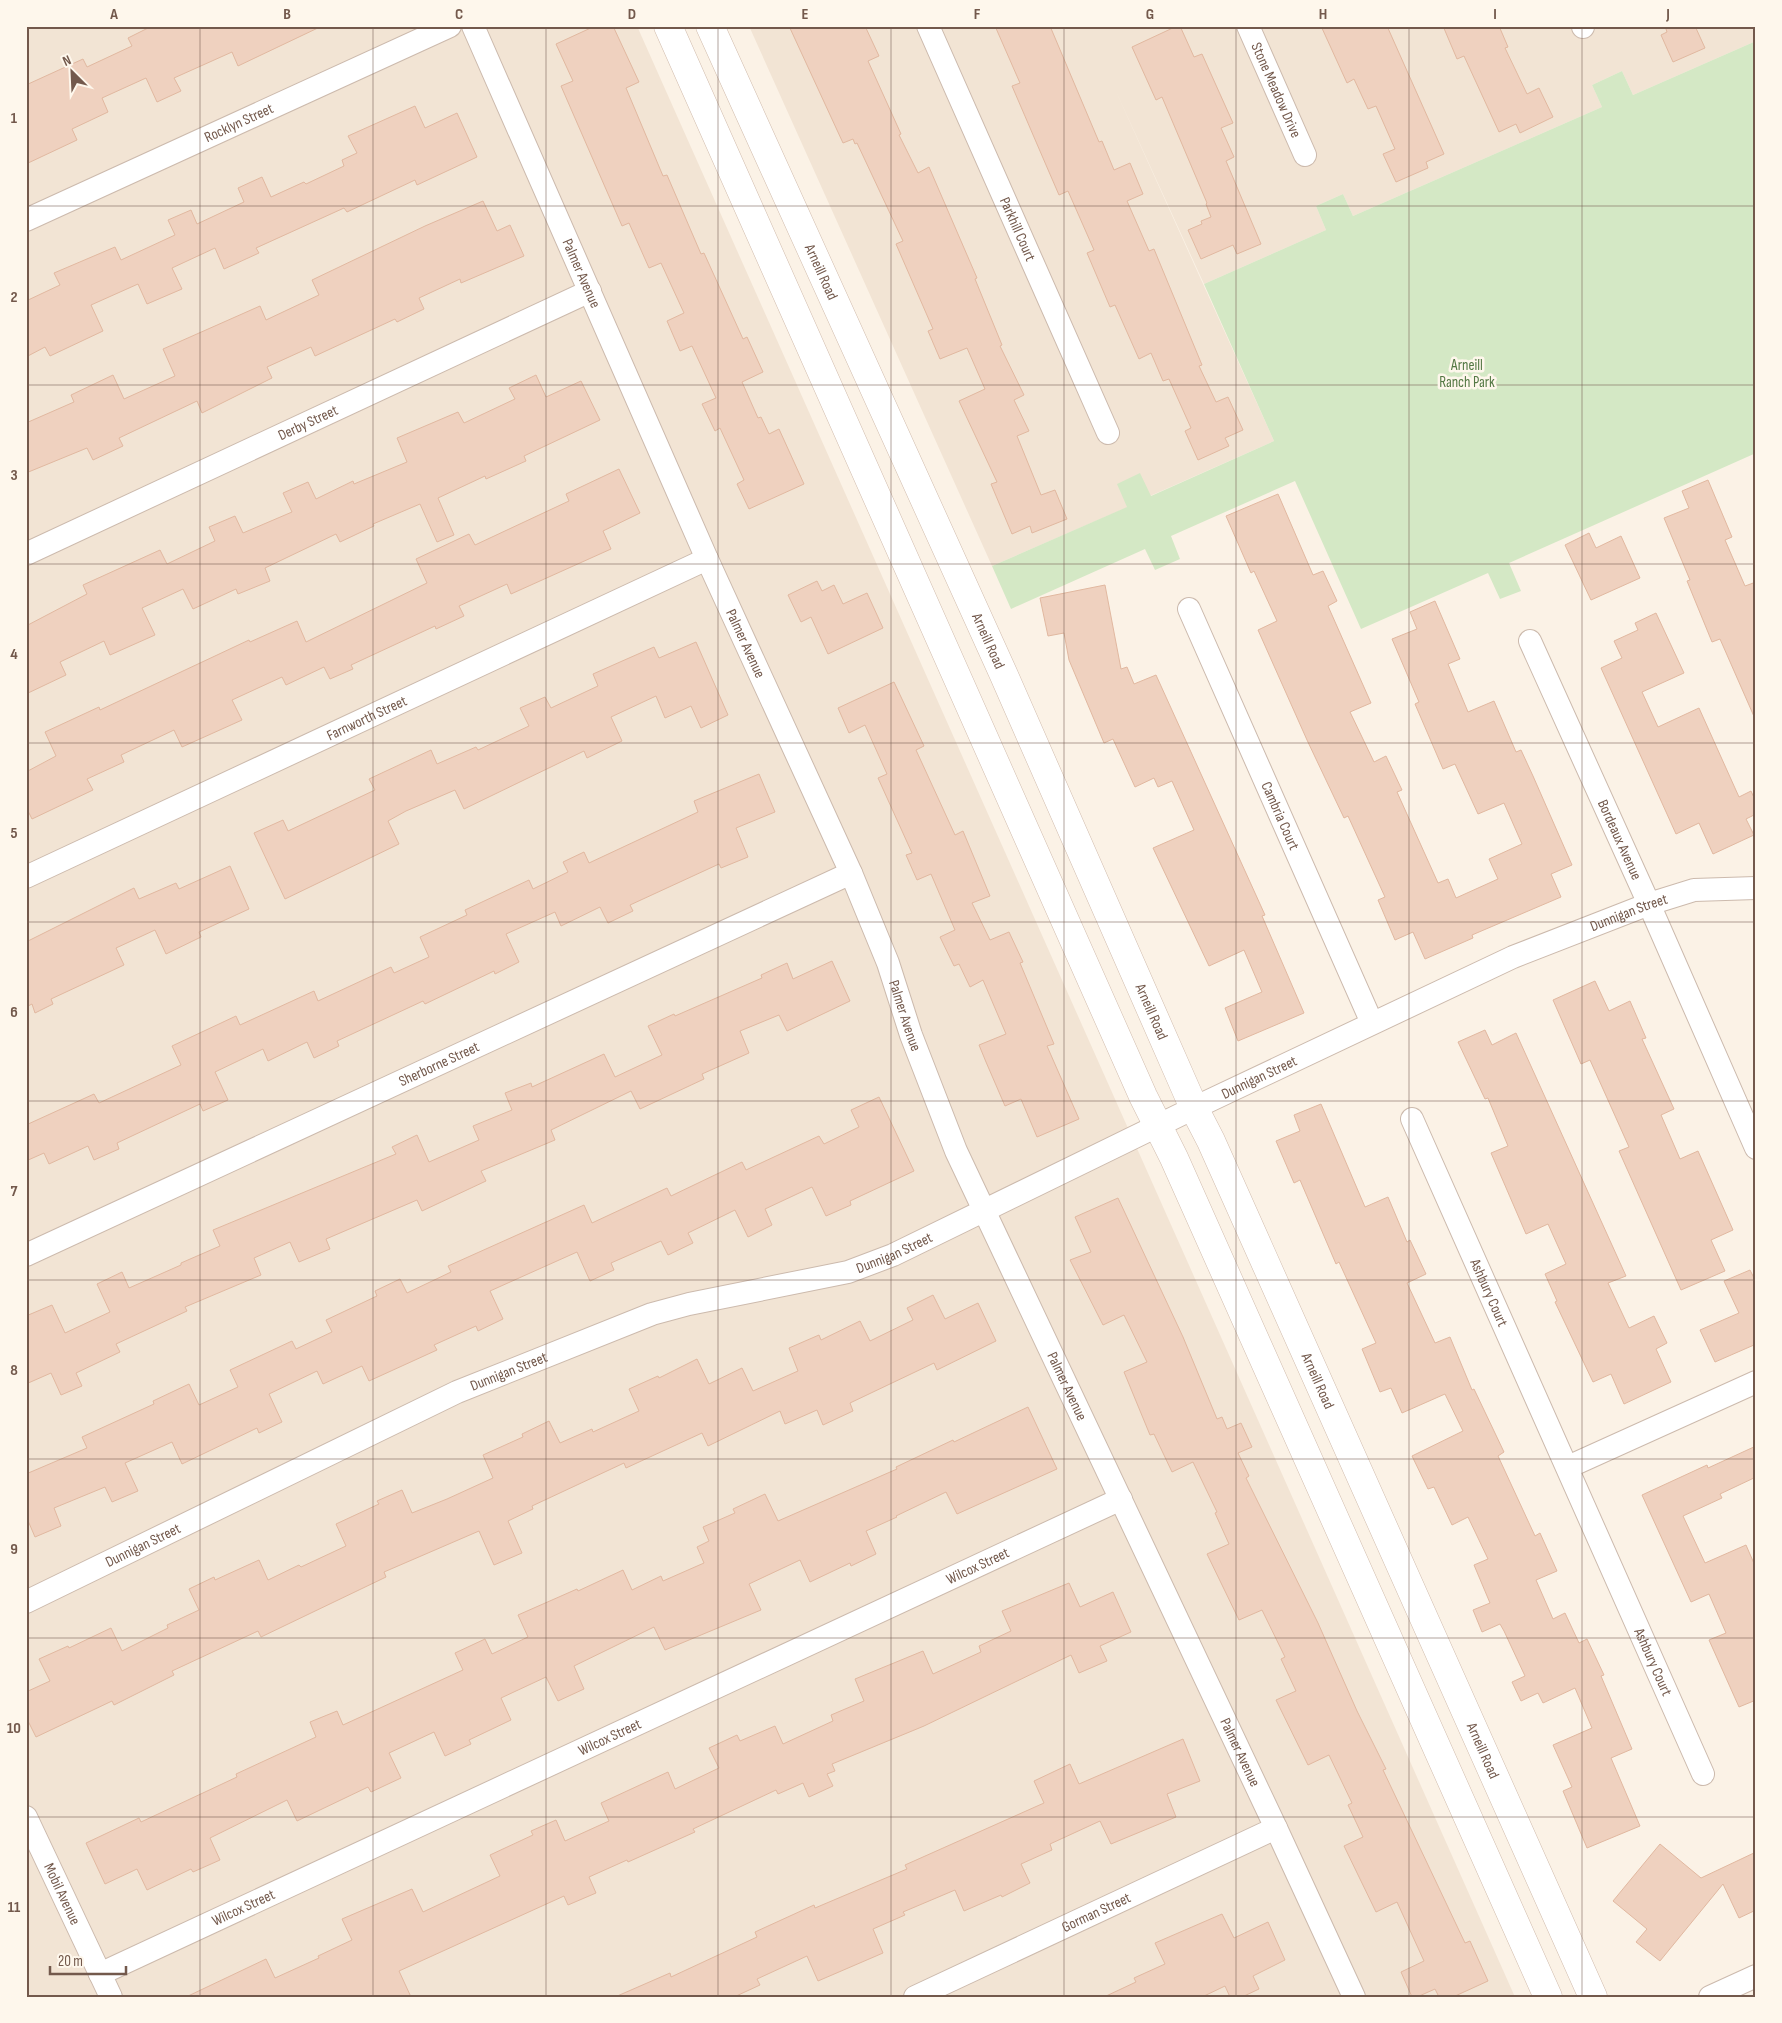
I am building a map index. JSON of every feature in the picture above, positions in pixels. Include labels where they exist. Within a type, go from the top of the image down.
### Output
[{"type":"main road","points":[[668,26],[1143,1096],[1158,1125],[1548,1997]]},
{"type":"main road","name":"Arneill Road","points":[[710,26],[1003,673],[1194,1108],[1215,1150],[1592,1997]]},
{"type":"street","name":"Rocklyn Street","points":[[26,220],[450,26]]},
{"type":"street","name":"Palmer Avenue","points":[[472,26],[707,559],[852,873],[888,963],[912,1035],[956,1151],[1354,1997]]},
{"type":"street","name":"Parkhill Court","points":[[928,26],[1108,433]]},
{"type":"street","name":"Stone Meadow Drive","points":[[1248,26],[1305,155]]},
{"type":"street","name":"Derby Street","points":[[26,554],[590,291]]},
{"type":"street","name":"Farnworth Street","points":[[26,877],[707,559]]},
{"type":"street","name":"Cambria Court","points":[[1189,609],[1372,1023]]},
{"type":"street","name":"Bordeaux Avenue","points":[[1530,641],[1649,904],[1756,1148]]},
{"type":"street","name":"Sherborne Street","points":[[26,1255],[852,873]]},
{"type":"street","name":"Dunnigan Street","points":[[26,1602],[457,1392],[652,1314],[689,1304],[848,1272],[892,1255],[1158,1125],[1512,957],[1649,904],[1694,890],[1756,888]]},
{"type":"street","name":"Ashbury Court","points":[[1412,1119],[1568,1466],[1703,1774]]},
{"type":"street","points":[[1568,1466],[1756,1382]]},
{"type":"street","name":"Wilcox Street","points":[[100,1974],[1121,1499]]},
{"type":"street","name":"Mobil Avenue","points":[[26,1817],[111,1997]]},
{"type":"street","name":"Gorman Street","points":[[915,1997],[1276,1828]]},
{"type":"street","points":[[1710,1997],[1756,1976]]},
{"type":"shaded area","points":[[26,26],[637,26],[1515,1997],[26,1997]]},
{"type":"shaded area","points":[[749,26],[1756,26],[1756,41],[1633,95],[1622,71],[1592,85],[1602,107],[1353,216],[1343,194],[1316,206],[1326,230],[1204,284],[1114,87],[1274,441],[1150,496],[1118,484],[1128,507],[992,566]]},
{"type":"green space","name":"Arneill Ranch Park","points":[[1756,41],[1756,453],[1509,563],[1521,591],[1500,599],[1488,573],[1361,629],[1295,481],[1171,536],[1180,559],[1155,570],[1145,549],[1011,609],[992,566],[1127,507],[1117,484],[1140,473],[1151,496],[1274,441],[1204,284],[1326,230],[1316,206],[1343,194],[1353,216],[1602,107],[1592,85],[1622,71],[1633,95]]},
{"type":"building","points":[[152,26],[322,26],[238,66],[232,52],[174,78],[181,91],[157,102],[146,78],[102,98],[108,112],[72,129],[77,140],[26,164],[26,85],[83,59],[87,67],[132,46],[128,38]]},
{"type":"building","points":[[595,26],[613,26],[639,82],[626,88],[663,176],[667,175],[701,254],[704,253],[743,339],[747,337],[763,372],[742,382],[758,418],[761,417],[769,434],[779,429],[804,484],[749,509],[737,484],[744,480],[720,428],[715,431],[702,404],[716,398],[692,346],[680,351],[667,321],[684,313],[661,263],[649,268],[629,223],[622,226],[561,86],[573,81],[556,44]]},
{"type":"building","points":[[789,26],[865,26],[879,56],[868,61],[901,134],[899,135],[918,173],[929,167],[977,278],[975,279],[1002,345],[1000,346],[1024,395],[1014,400],[1029,431],[1017,436],[1041,495],[1055,490],[1067,519],[1032,533],[1030,526],[1012,534],[991,484],[997,482],[959,401],[985,389],[967,348],[940,359],[928,331],[933,329],[896,244],[903,241],[857,143],[855,144],[853,139],[843,143]]},
{"type":"building","points":[[995,26],[1050,26],[1099,142],[1102,141],[1114,170],[1130,163],[1143,194],[1127,201],[1149,251],[1154,249],[1202,365],[1199,366],[1216,402],[1228,397],[1243,430],[1225,438],[1229,446],[1198,460],[1185,431],[1191,428],[1169,379],[1163,381],[1151,353],[1139,359],[1115,305],[1110,307],[1087,253],[1094,250],[1068,191],[1059,195],[1012,86],[1020,83]]},
{"type":"building","points":[[1180,26],[1194,57],[1202,54],[1233,123],[1221,128],[1234,157],[1226,161],[1261,244],[1237,254],[1233,245],[1201,259],[1188,230],[1202,224],[1201,221],[1211,217],[1207,203],[1162,97],[1156,100],[1132,47]]},
{"type":"building","points":[[1321,26],[1387,26],[1444,154],[1426,162],[1428,168],[1396,182],[1383,154],[1395,149],[1376,106],[1368,109],[1354,79],[1347,83]]},
{"type":"building","points":[[1443,26],[1499,26],[1508,47],[1505,48],[1527,94],[1539,88],[1553,117],[1520,133],[1516,124],[1499,132],[1464,56],[1457,59]]},
{"type":"building","points":[[1665,26],[1695,26],[1705,48],[1673,62],[1661,35],[1667,32]]},
{"type":"building","points":[[415,106],[425,128],[457,113],[477,157],[417,185],[415,180],[347,212],[344,208],[256,248],[259,253],[224,269],[215,248],[172,268],[182,289],[147,304],[138,284],[91,305],[103,331],[50,356],[45,347],[26,357],[26,301],[60,285],[54,273],[115,247],[121,260],[175,235],[168,220],[191,210],[197,224],[244,202],[238,188],[262,177],[271,197],[304,182],[306,184],[344,166],[342,160],[357,153],[348,136]]},
{"type":"building","points":[[483,201],[497,231],[510,225],[524,256],[461,283],[460,279],[419,298],[424,309],[397,322],[395,319],[315,356],[311,347],[267,367],[272,378],[202,413],[197,401],[119,438],[123,446],[93,460],[87,448],[26,473],[26,423],[74,402],[71,395],[113,375],[124,399],[175,376],[163,349],[260,306],[266,320],[319,295],[312,280],[425,226]]},
{"type":"building","points":[[536,375],[546,397],[581,381],[600,420],[524,456],[526,461],[486,479],[485,476],[438,498],[454,535],[437,542],[420,504],[373,524],[374,526],[340,542],[336,534],[265,568],[270,581],[238,594],[236,589],[193,609],[183,589],[142,608],[155,635],[110,655],[104,641],[60,662],[66,675],[26,694],[26,626],[87,594],[83,585],[160,550],[167,564],[215,541],[209,527],[235,516],[243,533],[292,512],[283,493],[308,482],[316,499],[353,481],[354,484],[407,462],[397,438],[458,412],[464,423],[515,399],[509,388]]},
{"type":"building","points":[[619,469],[640,513],[603,531],[611,549],[511,594],[507,584],[459,606],[464,616],[436,629],[435,626],[351,665],[353,669],[330,679],[324,667],[286,685],[282,677],[232,700],[242,720],[182,747],[174,730],[121,755],[124,762],[87,779],[93,790],[32,819],[26,807],[26,772],[56,756],[45,732],[99,707],[100,710],[249,640],[250,642],[297,621],[306,642],[427,583],[416,559],[469,534],[475,545],[569,501],[566,494]]},
{"type":"building","points":[[1708,480],[1732,537],[1725,540],[1745,586],[1756,582],[1756,721],[1720,639],[1712,642],[1687,581],[1690,580],[1664,518],[1689,508],[1682,491]]},
{"type":"building","points":[[1278,494],[1313,575],[1323,571],[1337,601],[1328,606],[1371,703],[1350,712],[1374,762],[1386,756],[1402,790],[1397,792],[1438,883],[1448,879],[1456,898],[1498,879],[1489,859],[1522,844],[1504,803],[1478,814],[1455,764],[1443,769],[1415,704],[1419,702],[1392,639],[1417,629],[1410,612],[1435,601],[1460,659],[1448,664],[1468,712],[1494,701],[1516,752],[1521,750],[1572,865],[1551,874],[1561,897],[1472,935],[1473,938],[1425,959],[1413,932],[1395,940],[1378,900],[1385,897],[1348,816],[1344,818],[1258,630],[1277,621],[1254,571],[1251,573],[1226,516]]},
{"type":"building","points":[[1589,533],[1596,548],[1621,536],[1640,578],[1591,600],[1565,545]]},
{"type":"building","points":[[817,581],[822,591],[834,585],[843,604],[867,593],[883,628],[828,654],[811,617],[801,622],[788,595]]},
{"type":"building","points":[[1105,585],[1121,669],[1127,667],[1134,684],[1156,675],[1265,915],[1262,916],[1304,1013],[1238,1041],[1225,1008],[1262,992],[1244,950],[1209,966],[1153,848],[1194,830],[1172,781],[1158,787],[1154,778],[1135,787],[1113,739],[1104,743],[1069,660],[1064,633],[1048,636],[1040,598]]},
{"type":"building","points":[[1656,613],[1684,673],[1642,692],[1658,727],[1699,708],[1739,797],[1751,791],[1756,802],[1756,814],[1746,819],[1754,835],[1713,854],[1699,823],[1676,834],[1601,668],[1622,658],[1614,641],[1638,630],[1635,623]]},
{"type":"building","points":[[696,642],[728,715],[701,728],[691,706],[665,718],[656,696],[611,717],[622,741],[587,758],[584,751],[464,809],[455,790],[406,811],[388,821],[399,844],[285,899],[254,833],[283,820],[288,831],[375,790],[369,779],[431,750],[437,764],[476,747],[478,750],[529,726],[520,708],[545,697],[551,708],[598,686],[593,674],[654,647],[659,658]]},
{"type":"building","points":[[894,682],[924,746],[916,750],[955,835],[963,831],[990,896],[972,903],[990,940],[1009,932],[1023,962],[1020,963],[1054,1044],[1047,1046],[1079,1119],[1037,1137],[1021,1099],[1005,1106],[986,1062],[979,1045],[1006,1034],[983,980],[970,987],[959,964],[954,966],[940,937],[955,930],[931,874],[917,880],[906,855],[912,853],[878,778],[887,774],[865,725],[849,733],[838,708]]},
{"type":"building","points":[[759,774],[775,812],[736,828],[748,857],[721,868],[719,864],[630,905],[633,911],[608,923],[600,907],[561,926],[555,912],[506,934],[519,962],[495,974],[494,971],[425,1004],[423,1001],[337,1041],[339,1046],[314,1058],[307,1042],[268,1061],[263,1049],[215,1072],[228,1100],[203,1111],[200,1104],[117,1143],[119,1149],[94,1160],[88,1146],[49,1164],[44,1153],[26,1161],[26,1125],[94,1094],[99,1103],[181,1065],[172,1046],[236,1016],[240,1025],[314,991],[318,1001],[391,967],[394,973],[429,957],[420,937],[467,915],[465,910],[529,880],[533,889],[568,872],[563,862],[584,852],[589,863],[698,812],[694,801]]},
{"type":"building","points":[[230,866],[249,909],[199,932],[201,937],[166,954],[155,930],[116,948],[124,965],[51,999],[53,1004],[35,1013],[32,1004],[26,1007],[26,942],[134,888],[139,899],[176,883],[179,889]]},
{"type":"building","points":[[832,961],[850,1001],[787,1031],[779,1015],[740,1031],[749,1053],[702,1074],[704,1079],[640,1109],[631,1091],[551,1130],[555,1140],[481,1171],[486,1181],[422,1211],[417,1200],[326,1239],[330,1249],[299,1262],[290,1242],[254,1258],[261,1275],[185,1307],[187,1311],[116,1344],[120,1352],[76,1373],[82,1386],[61,1395],[51,1373],[26,1384],[26,1316],[52,1305],[65,1333],[110,1312],[97,1284],[122,1272],[129,1288],[181,1265],[181,1263],[220,1246],[213,1230],[396,1154],[392,1147],[417,1135],[429,1162],[479,1140],[473,1126],[512,1110],[505,1093],[531,1083],[532,1087],[604,1054],[615,1077],[662,1055],[648,1026],[762,978],[761,975],[787,963],[793,979]]},
{"type":"building","points":[[1595,981],[1609,1011],[1630,1001],[1646,1038],[1642,1039],[1674,1109],[1661,1115],[1680,1159],[1698,1151],[1733,1230],[1711,1240],[1725,1271],[1681,1290],[1619,1151],[1629,1147],[1590,1060],[1581,1064],[1553,1000]]},
{"type":"building","points":[[1485,1030],[1492,1045],[1516,1033],[1626,1276],[1608,1283],[1629,1328],[1654,1316],[1667,1343],[1656,1349],[1671,1382],[1624,1404],[1611,1374],[1593,1382],[1555,1302],[1557,1301],[1545,1274],[1566,1264],[1548,1224],[1526,1234],[1491,1153],[1508,1146],[1488,1098],[1485,1099],[1458,1042]]},
{"type":"building","points":[[879,1097],[914,1171],[850,1201],[851,1205],[826,1216],[812,1187],[765,1209],[772,1225],[748,1237],[735,1210],[688,1233],[693,1243],[668,1255],[661,1241],[611,1263],[614,1270],[590,1281],[577,1252],[490,1291],[503,1319],[478,1331],[476,1326],[434,1345],[437,1350],[369,1381],[362,1366],[323,1384],[317,1371],[269,1394],[282,1422],[259,1433],[257,1428],[182,1464],[172,1442],[125,1463],[138,1491],[112,1502],[105,1487],[54,1508],[61,1526],[35,1537],[26,1516],[26,1474],[87,1448],[82,1437],[154,1404],[153,1401],[189,1384],[199,1405],[238,1387],[230,1370],[292,1341],[296,1349],[332,1332],[326,1320],[377,1296],[375,1291],[400,1279],[407,1293],[451,1272],[448,1266],[584,1205],[592,1223],[667,1188],[671,1196],[742,1162],[746,1170],[819,1136],[824,1144],[859,1127],[851,1110]]},
{"type":"building","points":[[1321,1104],[1365,1207],[1388,1197],[1407,1242],[1410,1240],[1426,1274],[1407,1283],[1435,1343],[1450,1337],[1472,1390],[1474,1389],[1504,1452],[1498,1456],[1535,1536],[1540,1533],[1557,1571],[1536,1580],[1553,1619],[1565,1613],[1579,1643],[1587,1639],[1604,1675],[1601,1676],[1632,1749],[1611,1758],[1640,1826],[1587,1848],[1563,1791],[1572,1787],[1553,1745],[1592,1728],[1575,1688],[1543,1703],[1538,1693],[1521,1701],[1512,1682],[1525,1676],[1504,1631],[1500,1624],[1482,1632],[1473,1610],[1490,1603],[1474,1565],[1488,1559],[1468,1517],[1452,1525],[1434,1487],[1428,1489],[1412,1456],[1463,1431],[1445,1394],[1402,1413],[1391,1388],[1380,1392],[1362,1349],[1376,1343],[1339,1262],[1336,1264],[1300,1180],[1294,1183],[1276,1141],[1300,1131],[1294,1115]]},
{"type":"building","points":[[1118,1198],[1183,1337],[1217,1419],[1222,1417],[1227,1429],[1241,1423],[1252,1447],[1238,1453],[1249,1476],[1246,1478],[1318,1623],[1357,1711],[1386,1769],[1383,1770],[1465,1943],[1470,1941],[1488,1981],[1453,1997],[1439,1997],[1435,1989],[1417,1997],[1412,1997],[1401,1972],[1424,1961],[1397,1902],[1376,1912],[1344,1846],[1363,1837],[1348,1805],[1352,1803],[1329,1755],[1308,1765],[1276,1700],[1296,1691],[1281,1659],[1285,1657],[1262,1610],[1239,1620],[1207,1554],[1229,1544],[1215,1513],[1217,1512],[1193,1462],[1172,1472],[1154,1434],[1150,1435],[1124,1372],[1147,1362],[1124,1315],[1103,1325],[1070,1260],[1091,1252],[1075,1217]]},
{"type":"building","points":[[1750,1270],[1756,1282],[1756,1350],[1754,1345],[1715,1362],[1700,1330],[1739,1313],[1724,1281]]},
{"type":"building","points":[[933,1295],[945,1319],[978,1303],[996,1341],[937,1370],[934,1363],[850,1403],[853,1411],[823,1425],[817,1410],[785,1424],[780,1411],[708,1446],[702,1433],[626,1468],[624,1463],[532,1506],[533,1509],[508,1521],[522,1553],[494,1565],[479,1531],[384,1572],[386,1577],[261,1637],[258,1631],[172,1671],[174,1675],[114,1705],[112,1701],[36,1737],[26,1717],[26,1692],[50,1681],[39,1659],[68,1646],[69,1648],[111,1628],[122,1651],[168,1628],[167,1625],[199,1610],[189,1589],[214,1577],[215,1580],[259,1560],[268,1580],[346,1546],[336,1524],[379,1504],[377,1501],[402,1490],[412,1513],[447,1499],[493,1478],[483,1455],[523,1437],[522,1434],[549,1421],[560,1443],[592,1429],[593,1432],[639,1411],[629,1389],[658,1376],[659,1378],[697,1359],[709,1384],[742,1368],[753,1391],[798,1371],[789,1348],[819,1335],[821,1340],[860,1321],[870,1341],[913,1320],[907,1308]]},
{"type":"building","points":[[1028,1407],[1057,1469],[957,1514],[946,1492],[866,1531],[876,1554],[851,1566],[850,1563],[810,1582],[800,1560],[749,1584],[761,1610],[665,1650],[654,1627],[574,1666],[584,1689],[558,1701],[546,1677],[501,1698],[511,1720],[469,1740],[471,1744],[445,1756],[434,1732],[389,1753],[401,1778],[371,1792],[368,1787],[297,1821],[287,1800],[210,1838],[220,1860],[193,1872],[191,1869],[147,1890],[137,1869],[105,1884],[86,1843],[139,1818],[141,1822],[237,1777],[236,1774],[316,1737],[310,1722],[337,1711],[343,1725],[463,1670],[455,1653],[485,1639],[492,1654],[528,1637],[518,1615],[577,1589],[578,1591],[623,1570],[632,1590],[661,1576],[663,1581],[704,1563],[697,1547],[709,1541],[703,1527],[735,1513],[733,1509],[765,1494],[778,1521],[897,1469],[896,1467],[953,1440],[954,1442]]},
{"type":"building","points":[[1756,1446],[1756,1477],[1720,1494],[1722,1498],[1683,1516],[1705,1563],[1746,1545],[1756,1568],[1756,1700],[1739,1707],[1709,1640],[1726,1633],[1709,1594],[1691,1602],[1642,1495],[1707,1465],[1708,1468]]},
{"type":"building","points":[[1069,1583],[1080,1607],[1113,1592],[1131,1632],[1100,1646],[1107,1661],[1079,1673],[1071,1655],[924,1726],[832,1764],[835,1771],[827,1774],[833,1786],[809,1797],[803,1783],[778,1794],[776,1790],[693,1829],[695,1832],[589,1877],[596,1893],[568,1905],[564,1896],[399,1971],[411,1997],[186,1997],[266,1959],[275,1978],[319,1958],[318,1956],[352,1940],[342,1919],[412,1889],[423,1912],[500,1876],[490,1855],[533,1835],[531,1831],[556,1820],[565,1841],[609,1821],[601,1803],[668,1772],[675,1789],[719,1768],[709,1748],[737,1735],[740,1741],[775,1726],[783,1744],[833,1721],[831,1715],[864,1701],[855,1679],[923,1651],[933,1674],[981,1652],[979,1646],[1011,1631],[1002,1611]]},
{"type":"building","points":[[1183,1739],[1200,1781],[1167,1794],[1176,1817],[1111,1844],[1100,1821],[1050,1844],[1052,1850],[1021,1864],[1030,1883],[1002,1897],[1001,1895],[964,1911],[955,1890],[903,1912],[905,1915],[873,1929],[883,1953],[818,1981],[807,1956],[757,1979],[760,1985],[734,1997],[615,1997],[670,1973],[671,1977],[757,1937],[755,1932],[814,1905],[815,1908],[907,1869],[905,1865],[1044,1803],[1034,1781],[1070,1764],[1079,1784]]},
{"type":"building","points":[[1660,1844],[1701,1878],[1756,1852],[1756,1910],[1739,1918],[1723,1884],[1660,1961],[1636,1942],[1647,1929],[1613,1901]]},
{"type":"building","points":[[1222,1914],[1234,1938],[1268,1922],[1285,1960],[1253,1976],[1259,1989],[1242,1997],[1230,1997],[1225,1986],[1202,1997],[1104,1997],[1136,1982],[1134,1978],[1165,1964],[1155,1943]]}]
